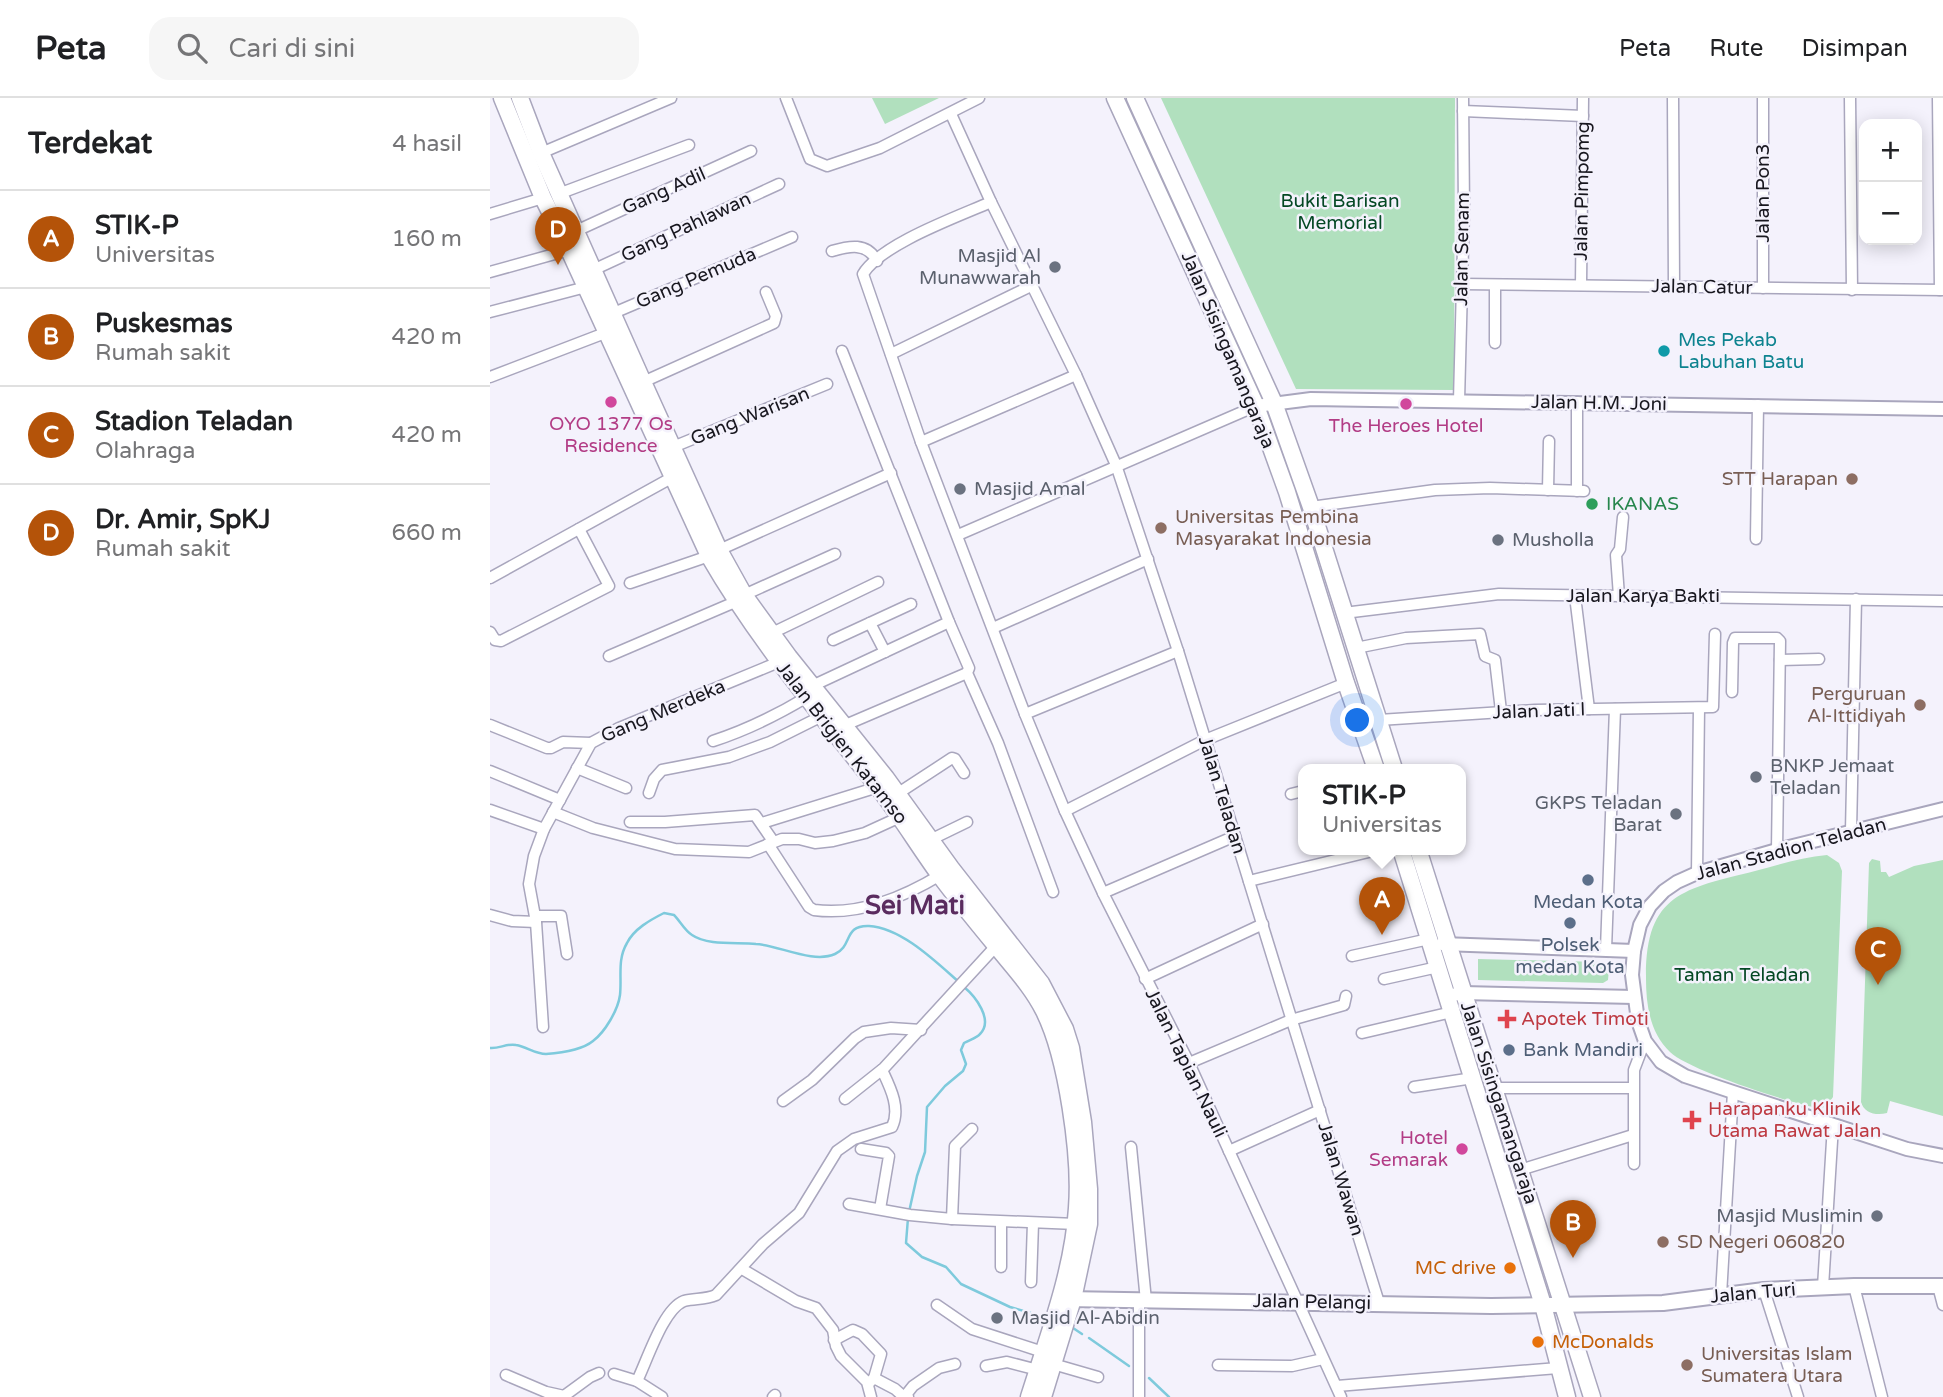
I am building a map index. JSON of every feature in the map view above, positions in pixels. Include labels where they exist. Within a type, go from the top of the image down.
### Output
[{"type":"main road","name":"Jalan Brigjen Katamso","points":[[501,98],[543,198],[586,287],[643,382],[714,553]]},
{"type":"main road","name":"Jalan Brigjen Katamso","points":[[520,98],[541,153],[593,270],[606,322],[666,440],[673,477],[714,553],[779,662],[843,726],[897,793],[930,840],[945,872],[996,946],[1034,993],[1044,1012],[1059,1049],[1076,1155],[1076,1224],[1064,1306]]},
{"type":"main road","name":"Jalan Sisingamangaraja","points":[[1115,98],[1256,406],[1287,492],[1346,683],[1374,764]]},
{"type":"main road","name":"Jalan Sisingamangaraja","points":[[1135,98],[1274,403],[1311,507],[1392,764]]},
{"type":"main road","points":[[1165,207],[1181,199]]},
{"type":"main road","name":"Jalan Brigjen Katamso","points":[[740,598],[772,633],[810,691],[822,716],[900,817],[1041,983],[1051,999],[1071,1048],[1083,1122],[1090,1205],[1086,1243],[1056,1334],[1029,1397]]},
{"type":"main road","name":"Jalan Sisingamangaraja","points":[[1403,855],[1438,967],[1455,994],[1492,1087],[1592,1397]]},
{"type":"main road","name":"Jalan Sisingamangaraja","points":[[1420,855],[1448,943],[1455,994],[1452,1012],[1543,1305],[1567,1397]]},
{"type":"main road","name":"Jalan Turi","points":[[1563,1304],[1663,1303],[1721,1294],[1823,1287],[1941,1286]]},
{"type":"main road","name":"Jalan Pelangi","points":[[1064,1306],[1142,1301],[1563,1304]]},
{"type":"main road","name":"Jalan Brigjen Katamso","points":[[1043,1397],[1045,1362]]},
{"type":"street","points":[[490,101],[501,98]]},
{"type":"street","points":[[541,153],[671,98]]},
{"type":"street","points":[[786,98],[810,159],[827,166],[880,148],[951,114],[965,101],[979,98]]},
{"type":"street","name":"Jalan Senam","points":[[1459,401],[1464,98]]},
{"type":"street","name":"Jalan Pimpomg","points":[[1581,285],[1583,98]]},
{"type":"street","points":[[1673,98],[1674,285]]},
{"type":"street","name":"Jalan Pon3","points":[[1763,98],[1763,288]]},
{"type":"street","points":[[1850,98],[1852,290]]},
{"type":"street","points":[[1938,98],[1942,290]]},
{"type":"street","points":[[1463,111],[1583,116]]},
{"type":"street","name":"Jalan Teladan","points":[[951,114],[990,202],[1076,375],[1116,465],[1178,651],[1320,1110]]},
{"type":"street","points":[[561,193],[689,145]]},
{"type":"street","name":"Gang Adil","points":[[576,231],[751,151]]},
{"type":"street","name":"Gang Pahlawan","points":[[593,270],[779,184]]},
{"type":"street","points":[[490,214],[543,198]]},
{"type":"street","points":[[990,202],[899,244],[865,270],[863,275],[920,442],[1026,714],[1178,651]]},
{"type":"street","name":"Gang Pemuda","points":[[490,377],[792,237]]},
{"type":"street","points":[[832,251],[845,247],[865,248],[871,251],[877,261]]},
{"type":"street","points":[[490,272],[569,250]]},
{"type":"street","name":"Jalan Catur","points":[[1462,284],[1942,290]]},
{"type":"street","points":[[1495,285],[1495,344]]},
{"type":"street","points":[[891,354],[1031,286]]},
{"type":"street","points":[[490,312],[586,287]]},
{"type":"street","points":[[643,382],[774,323],[776,316],[766,292]]},
{"type":"street","points":[[842,351],[948,622],[969,668],[967,673],[998,743],[1053,892]]},
{"type":"street","points":[[920,442],[1076,375]]},
{"type":"street","name":"Gang Warisan","points":[[666,440],[827,384]]},
{"type":"street","name":"Jalan H.M. Joni","points":[[1256,406],[1311,399],[1943,409]]},
{"type":"street","points":[[1311,507],[1435,490],[1490,488],[1580,491],[1577,402]]},
{"type":"street","points":[[1756,539],[1758,405]]},
{"type":"street","points":[[958,535],[1256,406]]},
{"type":"street","points":[[1548,491],[1549,441]]},
{"type":"street","points":[[630,583],[714,553],[891,472]]},
{"type":"street","points":[[490,578],[673,477]]},
{"type":"street","points":[[1619,596],[1616,555],[1620,549],[1623,517]]},
{"type":"street","points":[[490,632],[495,640],[501,641],[610,586],[579,529]]},
{"type":"street","points":[[609,656],[835,554]]},
{"type":"street","points":[[993,628],[1148,559]]},
{"type":"street","points":[[772,633],[878,582]]},
{"type":"street","name":"Jalan Karya Bakti","points":[[1344,613],[1485,595],[1943,601]]},
{"type":"street","points":[[1575,596],[1589,709]]},
{"type":"street","points":[[1851,831],[1856,599]]},
{"type":"street","points":[[832,640],[911,604]]},
{"type":"street","points":[[713,741],[743,732],[810,691],[948,622]]},
{"type":"street","points":[[870,623],[885,652]]},
{"type":"street","points":[[1356,648],[1406,638],[1478,633],[1485,656],[1495,660],[1501,711]]},
{"type":"street","name":"Jalan Jati I","points":[[1379,720],[1501,711],[1713,707],[1715,634]]},
{"type":"street","points":[[1732,692],[1735,638],[1777,638],[1780,642],[1777,850]]},
{"type":"street","points":[[1780,660],[1819,659]]},
{"type":"street","name":"Gang Merdeka","points":[[543,1027],[536,919],[529,884],[534,856],[544,829],[590,743],[779,662]]},
{"type":"street","points":[[843,726],[967,673]]},
{"type":"street","points":[[1065,811],[1205,740],[1346,683]]},
{"type":"street","points":[[1697,873],[1699,708]]},
{"type":"street","points":[[1606,949],[1615,709]]},
{"type":"street","name":"Jalan Tapian Nauli","points":[[1026,714],[1065,811],[1145,979],[1189,1063],[1341,1397]]},
{"type":"street","points":[[649,793],[654,779],[662,770],[729,757],[770,742],[822,716]]},
{"type":"street","points":[[490,725],[547,748],[566,741],[590,743]]},
{"type":"street","points":[[897,793],[952,758],[964,773]]},
{"type":"street","points":[[577,768],[626,789]]},
{"type":"street","points":[[490,771],[560,800]]},
{"type":"street","points":[[762,823],[878,787]]},
{"type":"street","points":[[1291,794],[1298,792]]},
{"type":"street","name":"Jalan Stadion Teladan","points":[[1943,809],[1777,850],[1697,873],[1664,891],[1650,906],[1640,925],[1634,951],[1633,997],[1645,1041],[1661,1062],[1685,1076],[1907,1149],[1943,1156]]},
{"type":"street","points":[[490,810],[544,829]]},
{"type":"street","points":[[553,812],[593,828],[675,849],[749,852],[771,843],[799,839],[815,844],[833,841],[865,833],[900,817]]},
{"type":"street","points":[[630,822],[755,815],[809,907],[814,910],[855,909],[883,903],[915,890],[945,872]]},
{"type":"street","points":[[930,840],[967,822]]},
{"type":"street","points":[[1103,893],[1235,836]]},
{"type":"street","points":[[1249,881],[1356,855]]},
{"type":"street","points":[[490,915],[512,921],[561,916],[567,954]]},
{"type":"street","points":[[1145,979],[1263,924]]},
{"type":"street","points":[[1352,956],[1430,942],[1634,951]]},
{"type":"street","points":[[845,1099],[882,1070],[996,946]]},
{"type":"street","points":[[1384,979],[1438,967]]},
{"type":"street","points":[[1455,994],[1633,997]]},
{"type":"street","points":[[1189,1063],[1291,1020],[1344,1005],[1346,996]]},
{"type":"street","points":[[1362,1034],[1452,1012]]},
{"type":"street","points":[[783,1101],[812,1080],[864,1032],[891,1028],[921,1030]]},
{"type":"street","points":[[1634,1164],[1633,1070],[1645,1041]]},
{"type":"street","points":[[638,1381],[673,1308],[685,1301],[708,1299],[716,1295],[763,1244],[796,1217],[837,1151],[854,1139],[892,1127],[896,1116],[895,1108],[882,1070]]},
{"type":"street","points":[[1414,1087],[1473,1078]]},
{"type":"street","points":[[1492,1087],[1633,1087]]},
{"type":"street","points":[[1721,1294],[1733,1092]]},
{"type":"street","name":"Jalan Wawan","points":[[1228,1151],[1320,1110],[1379,1303]]},
{"type":"street","points":[[1823,1287],[1833,1125]]},
{"type":"street","points":[[952,1219],[955,1146],[972,1129]]},
{"type":"street","points":[[1520,1170],[1633,1135]]},
{"type":"street","points":[[1131,1147],[1142,1301],[1139,1397]]},
{"type":"street","points":[[861,1149],[886,1153],[889,1156],[880,1209]]},
{"type":"street","points":[[849,1204],[952,1219],[1076,1224]]},
{"type":"street","points":[[1001,1222],[1001,1266]]},
{"type":"street","points":[[1031,1282],[1033,1223]]},
{"type":"street","points":[[742,1269],[796,1301],[816,1308],[832,1330],[839,1352],[849,1366],[871,1381],[888,1384],[906,1397],[913,1386],[939,1368],[955,1364]]},
{"type":"street","points":[[1854,1286],[1882,1397]]},
{"type":"street","points":[[1941,1286],[1943,1305]]},
{"type":"street","points":[[1763,1290],[1798,1397]]},
{"type":"street","points":[[937,1305],[972,1329],[1045,1362],[1098,1377]]},
{"type":"street","points":[[834,1340],[850,1331],[862,1334],[881,1354],[871,1381],[871,1397]]},
{"type":"street","points":[[1218,1365],[1292,1366],[1323,1359]]},
{"type":"street","points":[[986,1366],[1007,1362],[1045,1362]]},
{"type":"street","points":[[1337,1386],[1558,1368]]},
{"type":"street","points":[[506,1375],[546,1392],[566,1396],[599,1373]]},
{"type":"street","points":[[614,1374],[638,1381],[662,1397]]},
{"type":"green space","points":[[872,98],[939,98],[885,124]]},
{"type":"green space","name":"Bukit Barisan Memorial","points":[[1161,98],[1455,98],[1454,390],[1296,389]]},
{"type":"green space","name":"Taman Teladan","points":[[1827,855],[1839,863],[1842,871],[1833,1097],[1826,1107],[1818,1108],[1717,1076],[1670,1052],[1658,1036],[1651,1018],[1646,979],[1647,951],[1652,929],[1661,912],[1673,900],[1707,884]]},
{"type":"green space","points":[[1872,859],[1880,861],[1881,872],[1886,872],[1889,877],[1914,866],[1943,860],[1943,1116],[1890,1101],[1887,1113],[1875,1114],[1865,1109],[1861,1102],[1869,863]]},
{"type":"green space","points":[[1478,959],[1601,962],[1609,969],[1608,980],[1603,983],[1478,980]]},
{"type":"waterway","points":[[490,1048],[513,1045],[546,1054],[577,1049],[593,1041],[617,1007],[621,962],[627,943],[638,929],[664,913],[674,915],[689,933],[706,941],[765,945],[816,957],[835,954],[841,950],[855,929],[869,926],[881,928],[918,947],[960,983]]},
{"type":"waterway","points":[[909,1212],[925,1152],[927,1107],[945,1086],[963,1071],[966,1064],[961,1050],[964,1043],[979,1035],[984,1028],[984,1015],[964,987]]},
{"type":"waterway","points":[[908,1218],[906,1243],[922,1257],[946,1267],[961,1284],[1010,1307],[1048,1318]]},
{"type":"waterway","points":[[1070,1326],[1082,1334]]},
{"type":"waterway","points":[[1089,1338],[1129,1366]]},
{"type":"waterway","points":[[1149,1378],[1169,1397]]},
{"type":"place","name":"Dr. Amir, SpKJ","points":[[558,265]]},
{"type":"place","name":"Masjid Al Munawwarah","points":[[1055,267]]},
{"type":"place","name":"Mes Pekab Labuhan Batu","points":[[1664,351]]},
{"type":"place","name":"OYO 1377 Os Residence","points":[[611,402]]},
{"type":"place","name":"The Heroes Hotel","points":[[1406,404]]},
{"type":"place","name":"STT Harapan","points":[[1852,479]]},
{"type":"place","name":"Masjid Amal","points":[[960,489]]},
{"type":"place","name":"IKANAS","points":[[1592,504]]},
{"type":"place","name":"Universitas Pembina Masyarakat Indonesia","points":[[1161,528]]},
{"type":"place","name":"Musholla","points":[[1498,540]]},
{"type":"place","name":"Perguruan Al-Ittidiyah","points":[[1920,705]]},
{"type":"place","name":"BNKP Jemaat Teladan","points":[[1756,777]]},
{"type":"place","name":"GKPS Teladan Barat","points":[[1676,814]]},
{"type":"place","name":"Medan Kota","points":[[1588,880]]},
{"type":"place","name":"Polsek medan Kota","points":[[1570,923]]},
{"type":"place","name":"STIK-P","points":[[1382,935]]},
{"type":"place","name":"Stadion Teladan","points":[[1878,985]]},
{"type":"place","name":"Apotek Timoti","points":[[1507,1019]]},
{"type":"place","name":"Bank Mandiri","points":[[1509,1050]]},
{"type":"place","name":"Harapanku Klinik Utama Rawat Jalan","points":[[1692,1120]]},
{"type":"place","name":"Hotel Semarak","points":[[1462,1149]]},
{"type":"place","name":"Masjid Muslimin","points":[[1877,1216]]},
{"type":"place","name":"SD Negeri 060820","points":[[1663,1242]]},
{"type":"place","name":"Puskesmas","points":[[1573,1258]]},
{"type":"place","name":"MC drive","points":[[1510,1268]]},
{"type":"place","name":"Masjid Al-Abidin","points":[[997,1318]]},
{"type":"place","name":"McDonalds","points":[[1538,1342]]},
{"type":"place","name":"Universitas Islam Sumatera Utara","points":[[1687,1365]]},
{"type":"district","name":"Sei Mati","points":[[915,905]]}]
